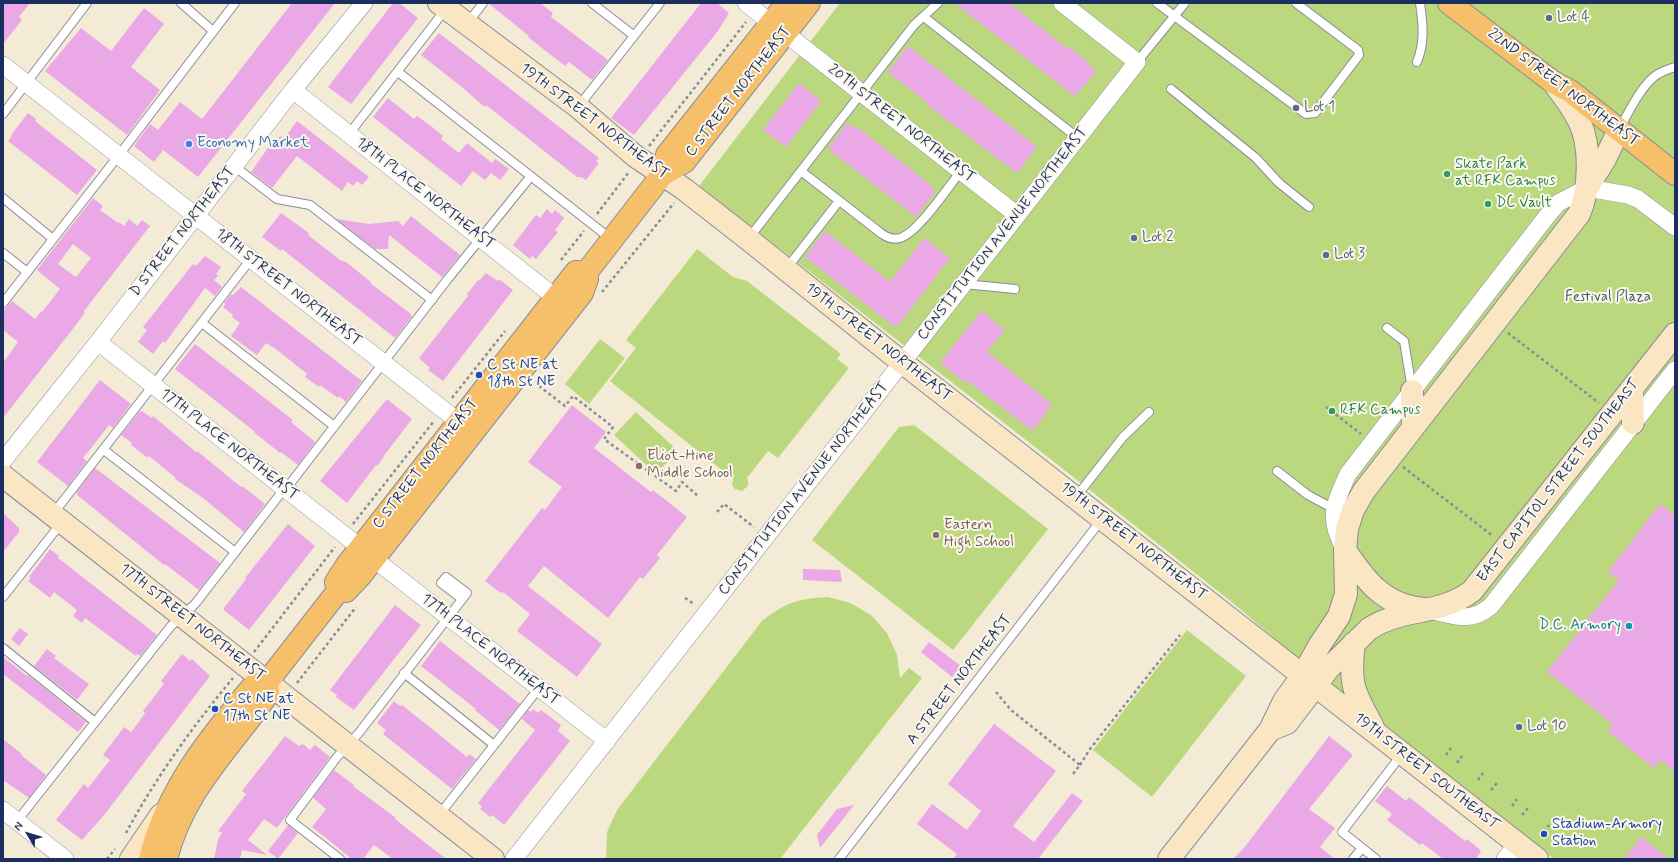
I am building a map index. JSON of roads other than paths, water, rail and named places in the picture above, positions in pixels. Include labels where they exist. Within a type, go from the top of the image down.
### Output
[{"type":"main road","name":"C STREET NORTHEAST","points":[[778,28],[788,3]]},
{"type":"main road","name":"C STREET NORTHEAST","points":[[131,859],[179,803],[193,795],[210,768],[268,694],[267,682],[338,591],[336,582],[367,553],[582,294],[587,279],[586,273],[662,175],[667,155],[778,28],[809,3]]},
{"type":"main road","name":"22ND STREET NORTHEAST","points":[[1449,3],[1480,25],[1553,82],[1570,91],[1675,174]]},
{"type":"main road","points":[[1462,3],[1480,25]]},
{"type":"main road","name":"19TH STREET NORTHEAST","points":[[443,6],[578,107],[635,156],[684,189],[1309,680]]},
{"type":"main road","points":[[1170,859],[1270,730],[1284,701],[1309,680],[1345,601],[1347,587],[1345,550],[1349,520],[1358,501],[1412,428],[1575,221],[1582,207],[1587,188],[1587,156],[1583,131],[1573,111],[1553,82]]},
{"type":"main road","points":[[1587,188],[1605,159],[1619,130]]},
{"type":"main road","name":"C STREET NORTHEAST","points":[[367,553],[459,422],[576,272],[586,273]]},
{"type":"main road","name":"EAST CAPITOL STREET SOUTHEAST","points":[[1309,680],[1328,669],[1369,629],[1377,624],[1393,618],[1454,603],[1472,591],[1675,334]]},
{"type":"main road","points":[[1632,389],[1633,423]]},
{"type":"main road","points":[[1412,390],[1412,428]]},
{"type":"main road","name":"17TH STREET NORTHEAST","points":[[3,476],[494,859]]},
{"type":"main road","points":[[1345,550],[1360,571],[1378,591],[1405,606],[1415,609],[1429,610]]},
{"type":"main road","points":[[1354,643],[1352,667],[1354,688],[1360,703],[1378,735]]},
{"type":"main road","name":"19TH STREET SOUTHEAST","points":[[1309,680],[1402,754],[1511,851],[1537,859]]},
{"type":"main road","points":[[150,859],[159,828],[179,803]]},
{"type":"main road","points":[[166,859],[173,838],[179,803]]},
{"type":"street","name":"D STREET NORTHEAST","points":[[3,461],[98,342],[293,90],[364,3]]},
{"type":"street","points":[[1062,3],[1137,62]]},
{"type":"street","name":"20TH STREET NORTHEAST","points":[[747,11],[778,28],[1018,215]]},
{"type":"street","name":"CONSTITUTION AVENUE NORTHEAST","points":[[514,859],[1137,62]]},
{"type":"street","name":"18TH STREET NORTHEAST","points":[[3,65],[459,422]]},
{"type":"street","name":"18TH PLACE NORTHEAST","points":[[293,90],[556,298]]},
{"type":"street","points":[[1345,550],[1334,524],[1334,509],[1343,485],[1354,465],[1552,210],[1566,198],[1587,188],[1634,197],[1647,204],[1673,225]]},
{"type":"street","name":"17TH PLACE NORTHEAST","points":[[98,342],[606,741]]},
{"type":"street","name":"EAST CAPITOL STREET SOUTHEAST","points":[[1429,610],[1463,618],[1479,615],[1491,606],[1675,370]]},
{"type":"street","points":[[3,810],[65,859]]},
{"type":"lane","points":[[3,114],[87,3]]},
{"type":"lane","points":[[181,3],[213,31]]},
{"type":"lane","points":[[3,303],[119,155],[235,3]]},
{"type":"lane","points":[[467,24],[483,3]]},
{"type":"lane","points":[[592,3],[633,36]]},
{"type":"lane","points":[[578,107],[660,3]]},
{"type":"lane","points":[[748,239],[914,25],[938,3]]},
{"type":"lane","points":[[1157,3],[1306,114],[1315,113],[1359,55],[1358,50],[1296,3]]},
{"type":"lane","points":[[1137,62],[1185,3]]},
{"type":"lane","points":[[1417,62],[1423,44],[1420,3]]},
{"type":"lane","points":[[349,134],[398,72],[443,6]]},
{"type":"lane","points":[[924,17],[1078,138]]},
{"type":"lane","points":[[1619,130],[1633,104],[1647,85],[1657,74],[1675,67]]},
{"type":"lane","points":[[398,72],[612,240]]},
{"type":"lane","points":[[1171,89],[1256,158],[1279,183],[1309,207]]},
{"type":"lane","points":[[234,166],[277,199],[310,205],[432,300]]},
{"type":"lane","points":[[801,171],[886,237],[894,239],[909,234],[917,226],[961,171]]},
{"type":"lane","points":[[18,822],[171,626],[195,604],[432,300],[531,176]]},
{"type":"lane","points":[[3,198],[53,239]]},
{"type":"lane","points":[[786,270],[839,201]]},
{"type":"lane","points":[[3,253],[27,272]]},
{"type":"lane","points":[[3,597],[104,450],[251,259]]},
{"type":"lane","points":[[964,284],[1015,289]]},
{"type":"lane","points":[[202,323],[334,426]]},
{"type":"lane","points":[[1387,328],[1404,341],[1412,390]]},
{"type":"lane","points":[[1076,497],[1123,437],[1149,412]]},
{"type":"lane","points":[[104,450],[235,552]]},
{"type":"lane","points":[[1276,471],[1308,495],[1334,509]]},
{"type":"lane","name":"A STREET NORTHEAST","points":[[839,859],[1103,518]]},
{"type":"lane","points":[[340,859],[290,820],[337,757],[462,599]]},
{"type":"lane","points":[[3,648],[95,722]]},
{"type":"lane","points":[[404,673],[494,745]]},
{"type":"lane","points":[[438,815],[539,688]]},
{"type":"lane","points":[[1376,859],[1342,832],[1402,754]]},
{"type":"lane","points":[[1353,859],[1362,848]]},
{"type":"place","name":"Lot 4","points":[[1549,18]]},
{"type":"place","name":"Lot 1","points":[[1296,108]]},
{"type":"place","name":"Economy Market","points":[[189,144]]},
{"type":"place","name":"Skate Park at RFK Campus","points":[[1447,174]]},
{"type":"place","name":"DC Vault","points":[[1488,204]]},
{"type":"place","name":"Lot 2","points":[[1134,238]]},
{"type":"place","name":"Lot 3","points":[[1326,255]]},
{"type":"place","name":"C St NE at 18th St NE","points":[[479,375]]},
{"type":"place","name":"RFK Campus","points":[[1332,411]]},
{"type":"place","name":"Eliot-Hine Middle School","points":[[639,466]]},
{"type":"place","name":"Eastern High School","points":[[936,535]]},
{"type":"place","name":"D.C. Armory","points":[[1629,626]]},
{"type":"place","name":"C St NE at 17th St NE","points":[[215,709]]},
{"type":"place","name":"Lot 10","points":[[1519,727]]},
{"type":"place","name":"Stadium-Armory Station","points":[[1544,834]]},
{"type":"park label","name":"Festival Plaza","points":[[1608,298]]}]
